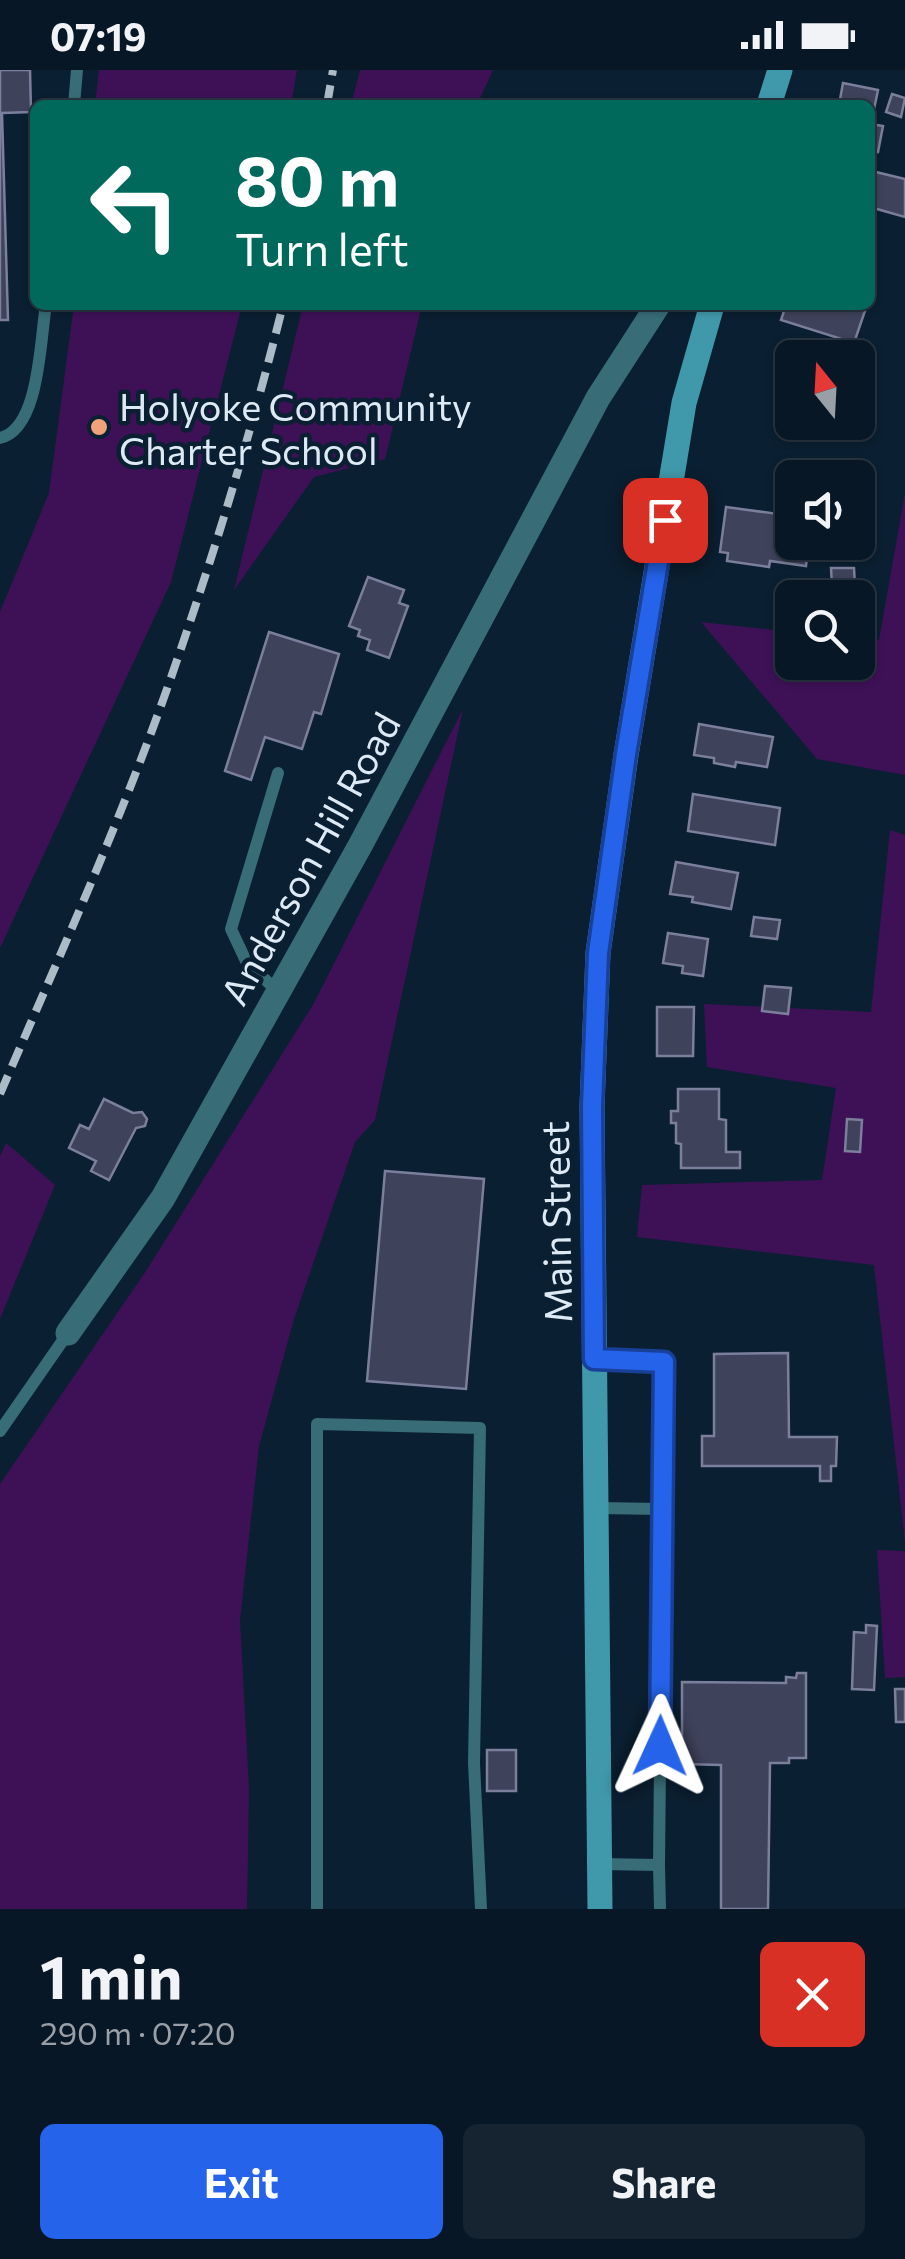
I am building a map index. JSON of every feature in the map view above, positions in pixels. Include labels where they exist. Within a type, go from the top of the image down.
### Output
[{"type":"main road","points":[[770,100],[775,71]]},
{"type":"main road","name":"Main Street","points":[[600,1909],[592,1106],[598,953],[626,754],[684,403],[711,310]]},
{"type":"street","name":"Anderson Hill Road","points":[[68,1334],[163,1198],[598,398],[655,310]]},
{"type":"lane","points":[[74,100],[77,70]]},
{"type":"lane","points":[[0,438],[10,436],[18,428],[33,398],[45,310]]},
{"type":"lane","points":[[278,773],[231,930],[246,962],[278,992]]},
{"type":"lane","name":"Anderson Hill Road","points":[[0,1431],[68,1334]]},
{"type":"lane","points":[[594,1359],[664,1362],[660,1909]]},
{"type":"lane","points":[[317,1909],[316,1424],[480,1428],[474,1763],[481,1909]]},
{"type":"lane","points":[[594,1508],[663,1509]]},
{"type":"lane","points":[[599,1864],[659,1865]]},
{"type":"shaded area","points":[[99,70],[297,70],[292,100],[96,100]]},
{"type":"shaded area","points":[[360,70],[493,70],[479,100],[352,100]]},
{"type":"shaded area","points":[[73,310],[241,310],[171,582],[0,948],[0,612],[49,493]]},
{"type":"shaded area","points":[[302,310],[421,310],[385,459],[314,477],[234,590]]},
{"type":"shaded area","points":[[905,493],[905,775],[817,759],[701,622],[775,630],[775,680],[875,680],[875,640],[879,640]]},
{"type":"shaded area","points":[[463,709],[375,1120],[355,1142],[294,1319],[259,1446],[240,1620],[249,1789],[247,1909],[0,1909],[0,1484],[146,1271],[314,1003]]},
{"type":"shaded area","points":[[890,830],[905,835],[905,1542],[874,1265],[637,1237],[642,1185],[822,1180],[836,1088],[707,1067],[704,1004],[871,1012]]},
{"type":"shaded area","points":[[6,1143],[55,1185],[0,1319],[0,1156]]},
{"type":"shaded area","points":[[877,1550],[905,1551],[905,1677],[885,1678]]},
{"type":"building","points":[[0,70],[30,70],[30,112],[2,113],[8,320],[0,320]]},
{"type":"building","points":[[843,83],[878,90],[875,105],[875,100],[840,100]]},
{"type":"building","points":[[892,94],[905,98],[901,117],[886,112]]},
{"type":"building","points":[[875,125],[883,126],[875,152]]},
{"type":"building","points":[[876,172],[905,179],[905,217],[875,208]]},
{"type":"building","points":[[784,310],[865,310],[855,340],[781,320]]},
{"type":"building","points":[[726,507],[775,514],[775,560],[807,560],[806,566],[770,561],[769,567],[727,561],[728,553],[720,552]]},
{"type":"building","points":[[831,568],[854,568],[855,580],[832,580]]},
{"type":"building","points":[[368,577],[404,590],[399,603],[408,606],[389,658],[367,650],[370,640],[358,636],[360,630],[349,626]]},
{"type":"building","points":[[269,632],[339,654],[321,714],[314,712],[302,749],[265,737],[251,780],[225,771]]},
{"type":"building","points":[[699,724],[773,737],[767,767],[736,762],[735,767],[694,755]]},
{"type":"building","points":[[693,794],[780,808],[775,845],[688,831]]},
{"type":"building","points":[[676,862],[738,873],[731,909],[670,894]]},
{"type":"building","points":[[754,917],[780,920],[777,939],[751,936]]},
{"type":"building","points":[[668,933],[708,939],[703,976],[682,973],[683,966],[663,963]]},
{"type":"building","points":[[765,986],[791,988],[788,1014],[762,1011]]},
{"type":"building","points":[[657,1007],[694,1007],[693,1056],[657,1056]]},
{"type":"building","points":[[678,1089],[719,1089],[719,1119],[726,1120],[726,1152],[740,1152],[740,1168],[681,1168],[681,1144],[676,1143],[676,1123],[671,1123],[671,1111],[678,1111]]},
{"type":"building","points":[[104,1099],[133,1113],[142,1112],[147,1119],[145,1126],[136,1128],[109,1180],[91,1171],[96,1161],[69,1148],[80,1125],[89,1129]]},
{"type":"building","points":[[847,1119],[862,1120],[860,1152],[845,1151]]},
{"type":"building","points":[[385,1171],[484,1179],[466,1389],[367,1381]]},
{"type":"building","points":[[788,1353],[789,1437],[837,1437],[831,1481],[820,1481],[820,1466],[702,1466],[702,1436],[714,1436],[714,1354]]},
{"type":"building","points":[[866,1625],[877,1626],[874,1690],[852,1689],[854,1632],[866,1633]]},
{"type":"building","points":[[797,1673],[806,1673],[806,1758],[770,1763],[768,1909],[721,1909],[721,1765],[682,1764],[682,1682],[786,1683],[786,1677],[796,1678]]},
{"type":"building","points":[[895,1689],[905,1689],[905,1722],[896,1722]]},
{"type":"building","points":[[487,1750],[516,1750],[516,1791],[487,1791]]},
{"type":"railway","points":[[328,100],[333,70]]},
{"type":"railway","points":[[0,1094],[157,718],[220,530],[282,310]]},
{"type":"place","name":"Holyoke Community Charter School","points":[[99,427]]},
{"type":"route","points":[[660,1746],[664,1362],[594,1359],[592,1106],[598,953],[665,520]]}]
